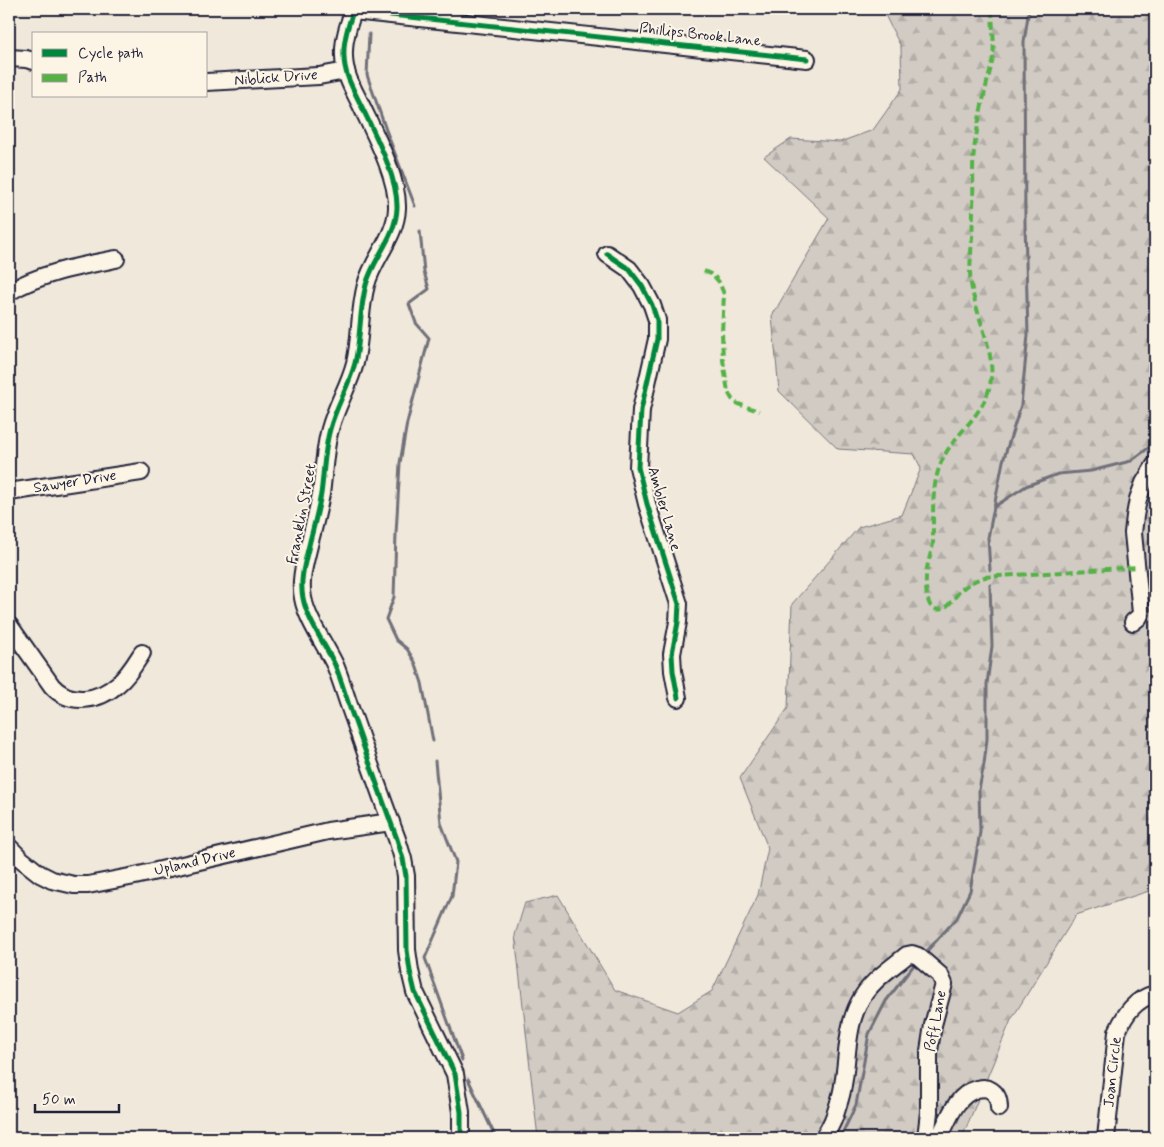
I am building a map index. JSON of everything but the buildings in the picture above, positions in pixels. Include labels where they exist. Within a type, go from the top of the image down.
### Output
[{"type":"street","name":"Phillips Brook Lane","points":[[353,10],[807,59]]},
{"type":"street","name":"Franklin Street","points":[[353,10],[344,52],[346,71],[348,80],[388,164],[397,200],[397,210],[390,234],[370,271],[360,320],[356,361],[329,432],[320,495],[304,567],[302,582],[303,598],[307,613],[335,665],[401,852],[406,876],[407,950],[410,971],[416,992],[455,1074],[461,1112],[461,1138]]},
{"type":"street","points":[[9,58],[26,58],[32,60]]},
{"type":"street","name":"Niblick Drive","points":[[208,82],[319,76],[346,71]]},
{"type":"street","name":"Ambler Lane","points":[[607,254],[629,270],[642,286],[657,320],[657,338],[641,410],[638,467],[647,504],[679,604],[678,622],[672,654],[678,698]]},
{"type":"street","points":[[9,292],[50,274],[116,259]]},
{"type":"street","points":[[1133,622],[1141,613],[1134,516],[1144,484],[1155,465]]},
{"type":"street","name":"Sawyer Drive","points":[[9,492],[141,472]]},
{"type":"street","points":[[9,624],[52,686],[67,697],[88,699],[109,691],[127,675],[142,654]]},
{"type":"street","name":"Upland Drive","points":[[9,847],[40,874],[52,880],[74,885],[88,885],[135,876],[328,831],[391,822]]},
{"type":"street","name":"Poff Lane","points":[[822,1138],[831,1124],[839,1104],[848,1042],[859,1002],[874,981],[907,955],[912,954],[918,956],[940,974],[944,984],[933,1025],[929,1051],[929,1112],[926,1138]]},
{"type":"street","name":"Joan Circle","points":[[1106,1138],[1116,1032],[1122,1020],[1137,1002],[1155,994]]},
{"type":"street","points":[[939,1138],[957,1103],[972,1090],[982,1088],[994,1092],[999,1108]]},
{"type":"green space","points":[[882,9],[1155,9],[1155,813],[1153,813],[1155,889],[1076,915],[1011,1020],[962,1138],[538,1138],[515,935],[525,903],[558,895],[615,990],[678,1012],[712,991],[758,895],[768,848],[740,778],[788,708],[792,604],[859,527],[902,515],[921,468],[914,454],[838,449],[779,391],[772,316],[829,218],[764,157],[791,139],[840,142],[873,130],[902,89],[901,47]]},
{"type":"waterway","points":[[990,570],[988,538],[1003,461],[1021,405],[1028,335],[1024,42],[1029,9]]},
{"type":"waterway","points":[[369,34],[367,75],[415,206]]},
{"type":"waterway","points":[[420,231],[424,272],[429,289],[409,304],[416,323],[429,338],[407,423],[400,463],[394,597],[386,619],[396,640],[407,649],[415,662],[422,683],[433,741]]},
{"type":"waterway","points":[[994,507],[1026,486],[1058,474],[1091,471],[1131,461],[1155,443]]},
{"type":"waterway","points":[[926,952],[957,918],[970,891],[980,832],[979,790],[987,739],[987,684],[992,646],[990,585]]},
{"type":"waterway","points":[[435,761],[441,823],[456,862],[452,896],[425,958],[462,1060]]},
{"type":"waterway","points":[[840,1138],[856,1105],[869,1034],[886,1001],[917,961]]},
{"type":"waterway","points":[[468,1079],[496,1138]]},
{"type":"marked path","points":[[992,9],[993,58],[974,150],[970,271],[971,285],[988,345],[991,375],[985,399],[974,417],[948,449],[937,474],[934,499],[933,543],[926,578],[928,601],[933,608],[942,609],[962,589],[976,580],[985,577],[1137,567]]},
{"type":"marked path","points":[[704,271],[713,275],[719,282],[724,294],[723,360],[728,392],[738,404],[759,411]]},
{"type":"cycle path","points":[[354,9],[344,44],[347,75],[389,169],[394,183],[397,208],[396,219],[389,238],[369,275],[362,305],[355,363],[328,437],[321,494],[304,569],[302,591],[308,615],[338,671],[403,859],[406,876],[407,950],[410,971],[415,992],[455,1074],[461,1112],[461,1138]]},
{"type":"cycle path","points":[[353,11],[807,59]]},
{"type":"cycle path","points":[[607,254],[629,269],[642,286],[657,320],[657,339],[641,410],[638,467],[647,504],[679,604],[678,622],[672,654],[678,698]]}]
